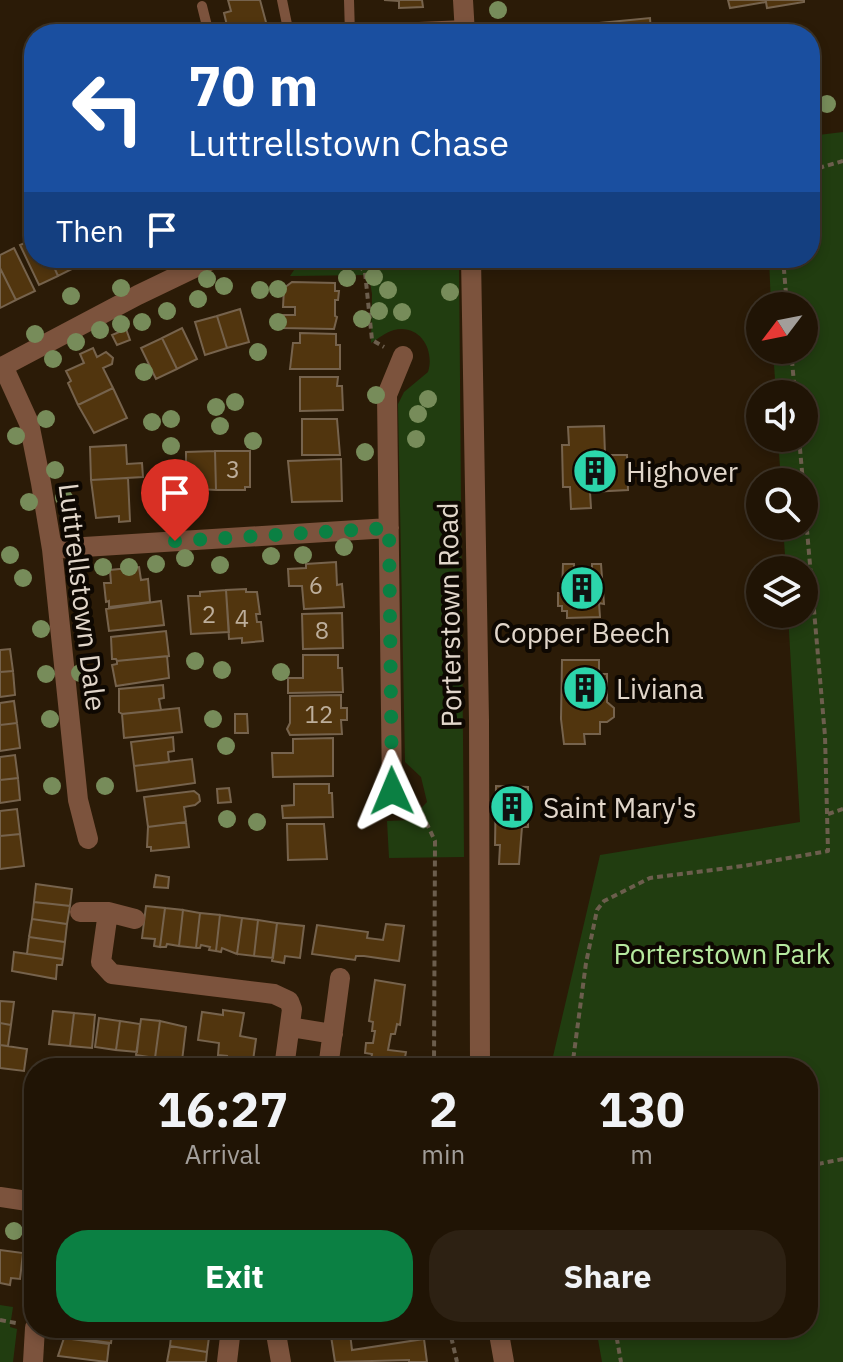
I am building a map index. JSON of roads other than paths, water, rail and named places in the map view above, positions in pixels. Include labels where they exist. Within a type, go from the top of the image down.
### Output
[{"type":"street","points":[[463,0],[465,24]]},
{"type":"street","points":[[2,367],[194,268]]},
{"type":"street","name":"Porterstown Road","points":[[471,268],[479,720],[480,1058]]},
{"type":"street","points":[[392,791],[387,395],[403,356]]},
{"type":"street","name":"Luttrellstown Dale","points":[[2,367],[29,423],[52,549],[78,800],[88,839]]},
{"type":"street","points":[[52,549],[389,528]]},
{"type":"street","points":[[80,912],[108,912],[135,919]]},
{"type":"street","points":[[108,912],[101,962],[112,974],[283,997],[289,1001],[292,1009],[285,1058]]},
{"type":"street","points":[[329,1058],[340,978]]},
{"type":"street","points":[[290,1027],[333,1034]]},
{"type":"street","points":[[0,1197],[24,1201]]},
{"type":"street","points":[[33,1362],[34,1338]]},
{"type":"street","points":[[227,1362],[230,1338]]},
{"type":"street","points":[[274,1338],[281,1362]]},
{"type":"street","points":[[500,1338],[504,1362]]},
{"type":"lane","points":[[282,0],[287,24]]},
{"type":"lane","points":[[349,0],[350,24]]},
{"type":"lane","points":[[202,6],[206,24]]},
{"type":"place","name":"Highover","points":[[595,471]]},
{"type":"place","name":"Copper Beech","points":[[582,588]]},
{"type":"place","name":"Liviana","points":[[585,688]]},
{"type":"place","name":"Saint Mary's","points":[[512,807]]},
{"type":"park label","name":"Porterstown Park","points":[[722,953]]}]
